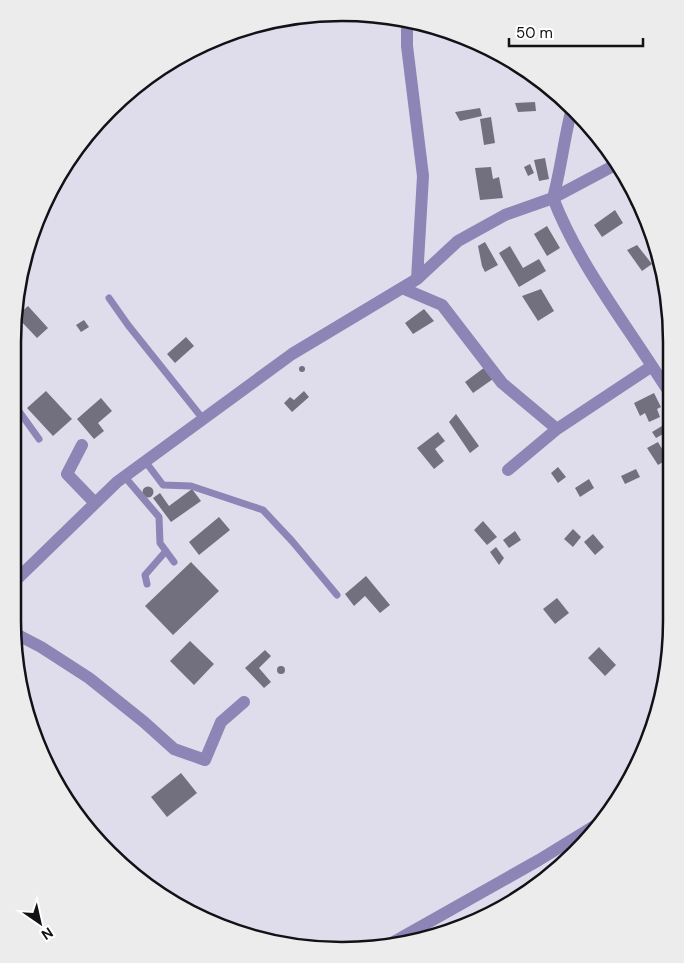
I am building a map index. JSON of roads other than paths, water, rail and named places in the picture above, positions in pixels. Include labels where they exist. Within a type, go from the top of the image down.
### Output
[{"type":"street","points":[[407,28],[407,46],[423,176],[417,279]]},
{"type":"street","points":[[570,116],[553,198],[562,222],[580,253],[663,383]]},
{"type":"street","points":[[21,575],[124,476],[292,354],[417,279],[458,241],[505,215],[553,198],[611,167]]},
{"type":"street","points":[[402,288],[442,305],[502,382],[557,429]]},
{"type":"street","points":[[508,470],[557,429],[652,366]]},
{"type":"street","points":[[82,444],[68,474],[95,503]]},
{"type":"street","points":[[22,636],[89,678],[174,749],[204,760],[221,722],[244,702]]},
{"type":"street","points":[[404,936],[581,834]]},
{"type":"lane","points":[[109,298],[128,325],[203,419]]},
{"type":"lane","points":[[21,414],[39,439]]},
{"type":"lane","points":[[145,461],[163,485],[191,486],[263,510],[292,541],[337,595]]},
{"type":"lane","points":[[124,476],[159,517],[160,543],[174,562]]},
{"type":"lane","points":[[147,584],[145,575],[166,551]]}]
